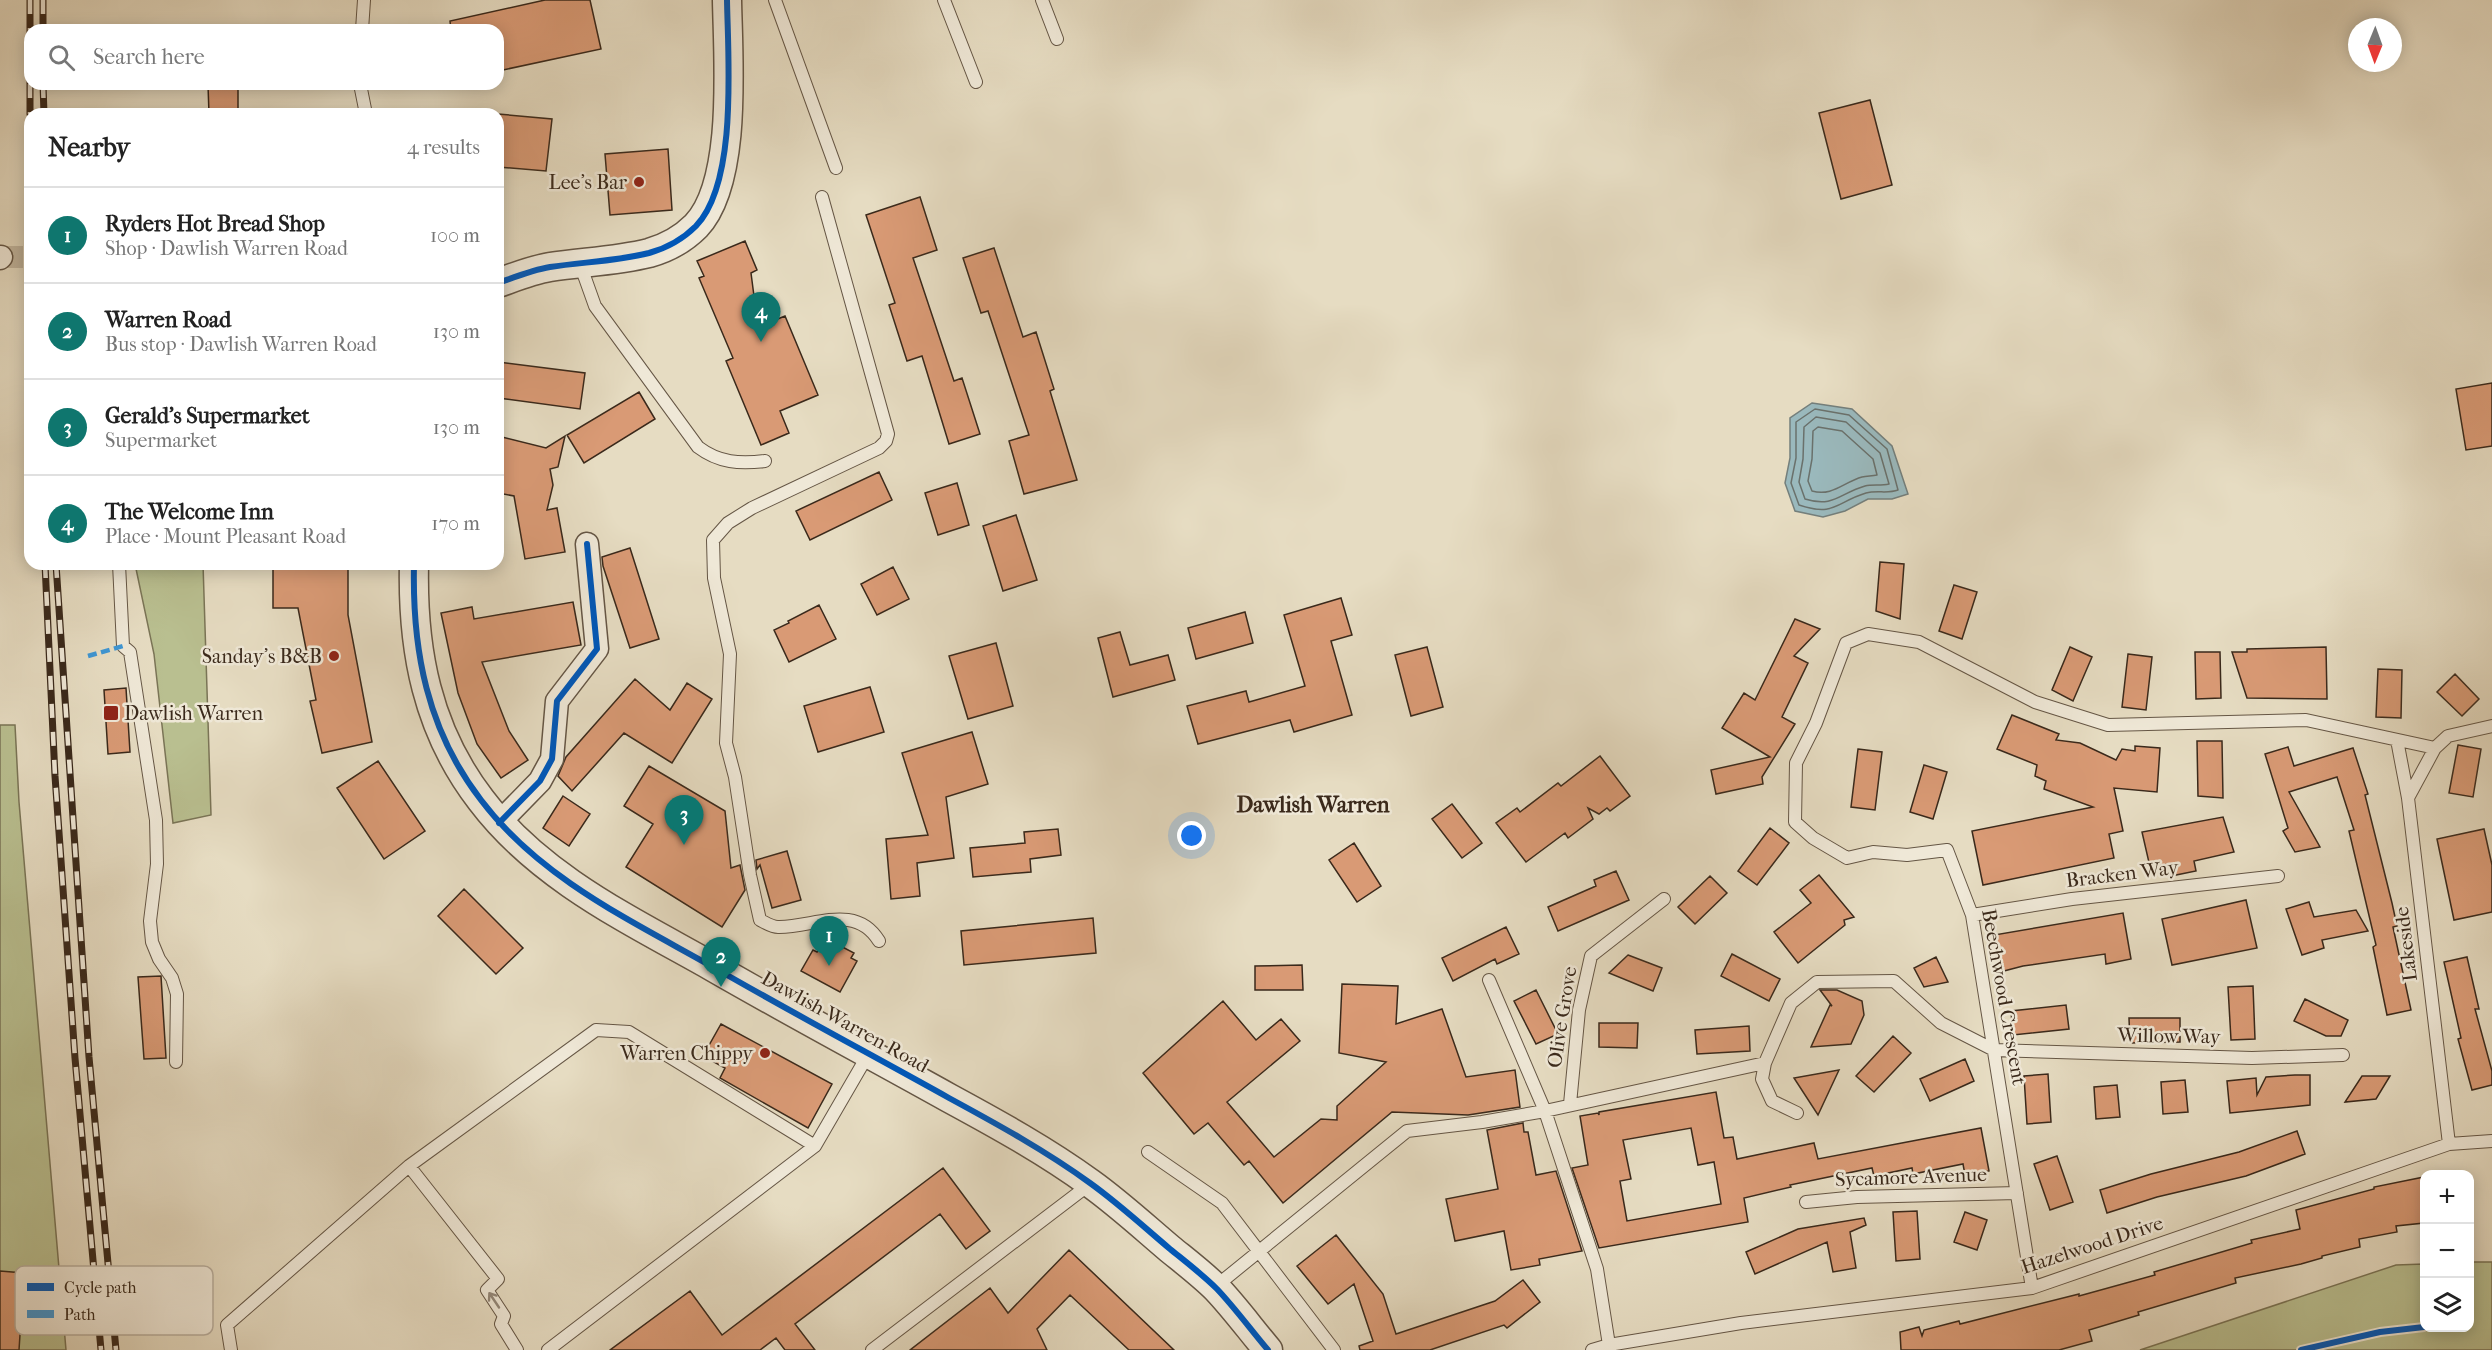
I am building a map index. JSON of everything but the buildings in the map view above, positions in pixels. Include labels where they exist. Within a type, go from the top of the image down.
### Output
[{"type":"street","points":[[504,281],[548,267],[651,253],[677,242],[697,225],[711,204],[723,167],[728,101],[727,0]]},
{"type":"street","points":[[500,823],[540,781],[552,759],[556,701],[597,649],[587,544]]},
{"type":"street","name":"Dawlish Warren Road","points":[[414,570],[413,604],[416,638],[421,673],[431,706],[462,772],[480,799],[500,823],[555,874],[588,896],[739,982],[1008,1131],[1091,1184],[1215,1287],[1268,1350]]},
{"type":"lane","points":[[362,24],[364,0]]},
{"type":"lane","points":[[775,0],[836,168]]},
{"type":"lane","points":[[944,0],[976,82]]},
{"type":"lane","points":[[1042,0],[1057,39]]},
{"type":"lane","points":[[361,90],[365,108]]},
{"type":"lane","points":[[822,197],[888,434],[886,441],[879,448],[752,508],[728,523],[713,540],[714,578],[730,654],[726,743],[735,777],[750,875],[760,921],[776,927],[829,919],[852,920],[873,932],[879,942]]},
{"type":"lane","points":[[580,264],[595,306],[698,447],[709,455],[731,463],[765,461]]},
{"type":"lane","points":[[119,570],[123,646],[130,652],[156,820],[157,864],[150,921],[152,942],[159,959],[172,978],[177,994],[176,1062]]},
{"type":"lane","name":"Beechwood Crescent","points":[[2032,1288],[1972,915],[1947,850],[1907,855],[1873,852],[1847,858],[1813,838],[1795,822],[1796,763],[1816,723],[1846,643],[1868,634],[1919,642],[2035,702],[2108,725],[2306,720],[2397,740]]},
{"type":"lane","points":[[2408,798],[2435,748],[2448,736],[2492,726]]},
{"type":"lane","points":[[2397,740],[2435,748]]},
{"type":"lane","name":"Lakeside","points":[[2397,740],[2408,798],[2450,1144]]},
{"type":"lane","name":"Bracken Way","points":[[1972,915],[2072,899],[2278,876]]},
{"type":"lane","name":"Olive Grove","points":[[1570,1104],[1579,1010],[1591,956],[1664,899]]},
{"type":"lane","points":[[1489,980],[1545,1111],[1598,1269],[1609,1345]]},
{"type":"lane","points":[[1797,1113],[1772,1101],[1762,1079],[1765,1063],[1791,1003],[1818,982],[1893,981],[1941,1023],[1994,1050]]},
{"type":"lane","points":[[231,1350],[227,1325],[409,1166],[596,1030],[629,1032],[814,1146]]},
{"type":"lane","name":"Willow Way","points":[[1994,1050],[2240,1057],[2343,1055]]},
{"type":"lane","points":[[548,1350],[814,1146],[869,1053]]},
{"type":"lane","points":[[1215,1287],[1407,1131],[1482,1122],[1545,1111],[1765,1063]]},
{"type":"lane","name":"Hazelwood Drive","points":[[1592,1350],[1609,1345],[1742,1323],[2032,1288],[2450,1144],[2492,1141]]},
{"type":"lane","points":[[1148,1152],[1222,1203],[1334,1350]]},
{"type":"lane","points":[[409,1166],[498,1279],[487,1290],[504,1316],[501,1324],[517,1350]]},
{"type":"lane","points":[[872,1350],[1091,1184]]},
{"type":"lane","name":"Sycamore Avenue","points":[[1806,1202],[1857,1197],[2017,1193]]},
{"type":"green space","points":[[136,570],[203,570],[211,815],[173,823],[154,654]]},
{"type":"green space","points":[[0,725],[15,725],[19,802],[59,1266],[15,1266],[15,1335],[65,1335],[66,1350],[0,1350]]},
{"type":"green space","points":[[2474,1262],[2492,1262],[2492,1350],[2140,1350],[2396,1265],[2420,1264],[2420,1332],[2474,1332]]},
{"type":"water","points":[[1812,403],[1852,409],[1892,446],[1908,494],[1892,499],[1868,499],[1845,511],[1823,517],[1795,511],[1785,483],[1790,458],[1790,418]]},
{"type":"tunnel","points":[[1,257],[24,257]]},
{"type":"railway","points":[[30,0],[30,24]]},
{"type":"railway","points":[[43,0],[43,24]]},
{"type":"railway","points":[[30,90],[30,108]]},
{"type":"railway","points":[[43,90],[44,108]]},
{"type":"railway","points":[[45,570],[55,776],[75,1058],[94,1266]]},
{"type":"railway","points":[[56,570],[89,1057],[108,1266]]},
{"type":"railway","points":[[100,1335],[101,1350]]},
{"type":"railway","points":[[115,1335],[116,1350]]},
{"type":"marked path","points":[[88,656],[123,646]]},
{"type":"cycle path","points":[[504,281],[543,268],[649,253],[674,242],[696,226],[709,206],[719,180],[725,151],[729,86],[727,0]]},
{"type":"cycle path","points":[[499,823],[540,781],[552,759],[557,701],[597,649],[587,544]]},
{"type":"cycle path","points":[[414,570],[416,627],[420,658],[426,688],[447,746],[481,800],[530,852],[558,875],[619,914],[1003,1128],[1073,1171],[1121,1207],[1212,1284],[1268,1350]]},
{"type":"cycle path","points":[[2301,1350],[2380,1332],[2420,1327]]},
{"type":"place","name":"Lee's Bar","points":[[639,182]]},
{"type":"place","name":"The Welcome Inn","points":[[761,342]]},
{"type":"place","name":"Sanday's B&B","points":[[334,656]]},
{"type":"place","name":"Dawlish Warren","points":[[111,713]]},
{"type":"place","name":"Gerald's Supermarket","points":[[684,845]]},
{"type":"place","name":"Ryders Hot Bread Shop","points":[[829,966]]},
{"type":"place","name":"Warren Road","points":[[721,987]]},
{"type":"place","name":"Warren Chippy","points":[[765,1053]]},
{"type":"district","name":"Dawlish Warren","points":[[1313,805]]}]
